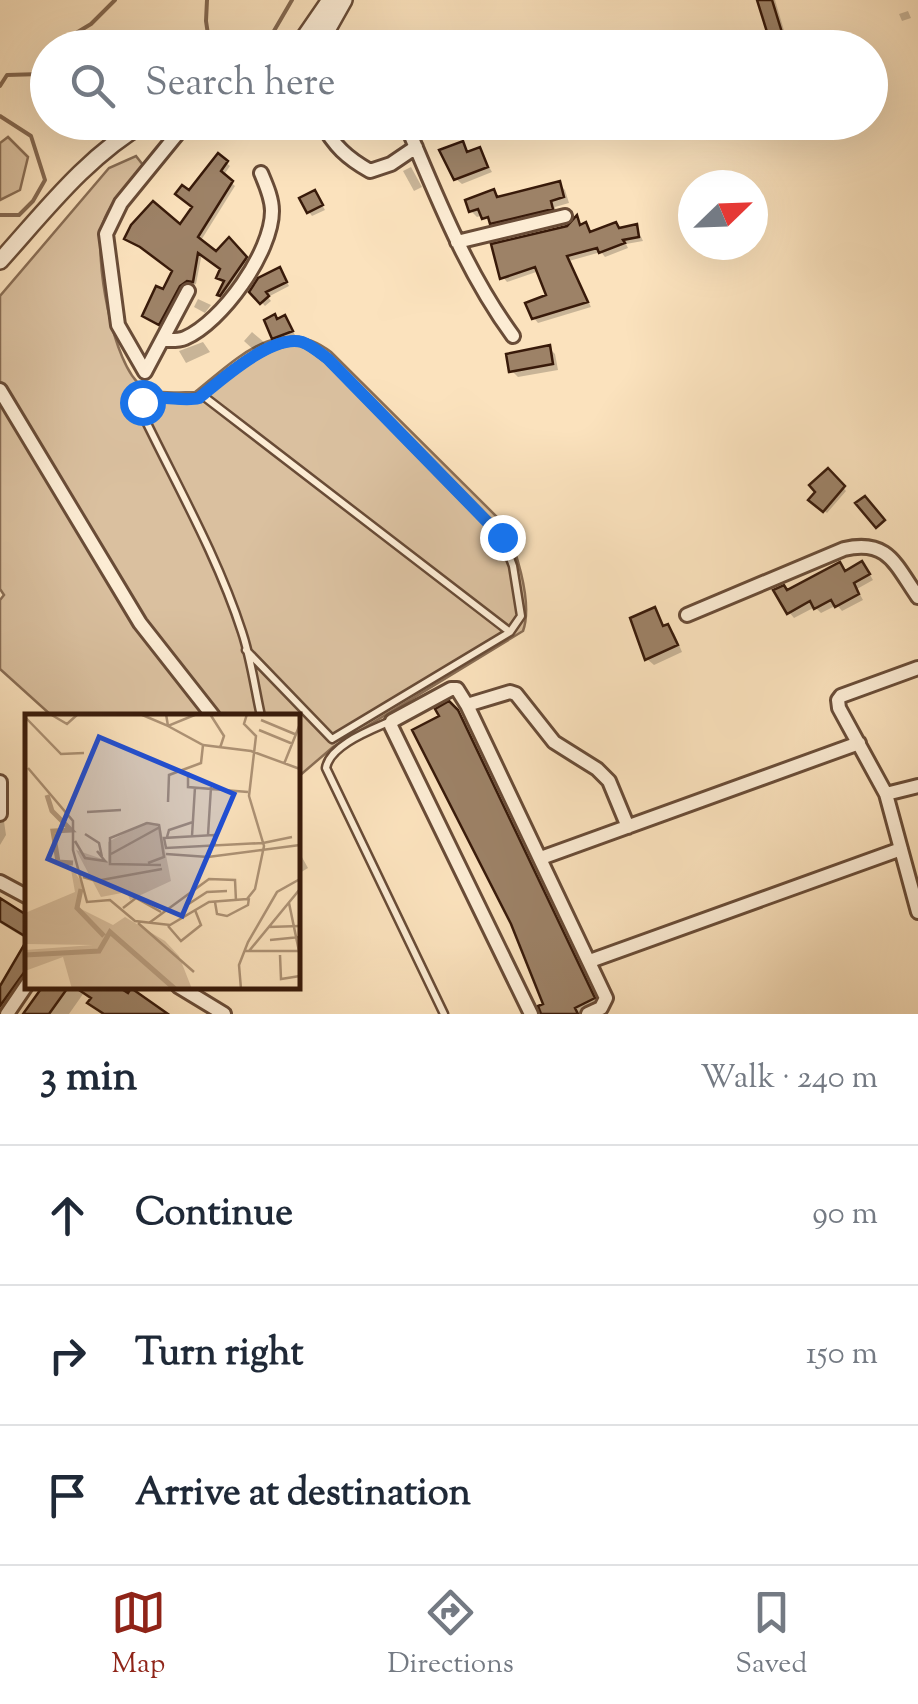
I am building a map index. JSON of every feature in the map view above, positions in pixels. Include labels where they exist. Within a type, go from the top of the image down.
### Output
[{"type":"street","points":[[309,30],[330,0]]},
{"type":"street","points":[[327,30],[344,0]]},
{"type":"street","points":[[0,244],[73,165],[104,140]]},
{"type":"street","points":[[0,261],[104,150],[119,140]]},
{"type":"street","points":[[173,140],[121,204],[106,234],[118,325],[145,372],[188,291]]},
{"type":"street","points":[[331,140],[349,159],[370,171],[391,164],[416,147]]},
{"type":"street","points":[[413,140],[457,242],[491,306],[513,336]]},
{"type":"street","points":[[162,340],[181,340],[198,332],[240,288],[261,248],[272,211],[261,173]]},
{"type":"street","points":[[457,242],[564,216]]},
{"type":"street","points":[[0,390],[140,622],[211,714]]},
{"type":"street","points":[[687,615],[864,544],[878,547],[918,596]]},
{"type":"street","points":[[918,668],[841,696],[838,708],[886,794],[918,912]]},
{"type":"street","points":[[532,1014],[391,726],[392,721],[454,688],[467,705],[590,960],[606,1004],[588,1014]]},
{"type":"street","points":[[467,705],[510,692],[516,694],[554,742],[609,781],[628,827]]},
{"type":"street","points":[[541,858],[859,743]]},
{"type":"street","points":[[0,782],[0,814]]},
{"type":"street","points":[[886,794],[918,786]]},
{"type":"street","points":[[590,960],[901,849]]},
{"type":"street","points":[[0,882],[25,895]]},
{"type":"street","points":[[7,1014],[25,987]]},
{"type":"street","points":[[183,989],[224,1014]]},
{"type":"lane","points":[[246,650],[332,738],[510,632],[521,616],[513,566],[502,537],[328,359],[300,342],[286,342],[265,351],[202,395],[190,400],[149,398],[142,402],[141,411],[213,559],[246,650],[261,714]]},
{"type":"lane","points":[[202,395],[510,632]]},
{"type":"lane","points":[[392,721],[362,734],[330,756],[326,768],[444,1014]]},
{"type":"shaded area","points":[[8,137],[28,157],[20,190],[0,200],[0,143]]},
{"type":"shaded area","points":[[136,156],[143,165],[110,207],[101,238],[103,284],[114,335],[122,357],[142,386],[153,391],[195,392],[259,345],[294,337],[312,341],[331,352],[498,518],[521,573],[526,605],[523,631],[333,747],[300,775],[300,714],[50,714],[0,669],[0,600],[4,595],[0,589],[0,296],[109,168]]},
{"type":"building","points":[[757,0],[772,0],[781,30],[766,30]]},
{"type":"building","points":[[463,141],[467,152],[480,147],[488,167],[454,180],[439,150]]},
{"type":"building","points":[[218,153],[228,161],[221,171],[233,181],[198,237],[216,251],[229,237],[247,257],[220,296],[217,295],[224,281],[216,278],[220,269],[198,253],[193,282],[180,286],[159,325],[142,316],[156,286],[163,289],[172,271],[124,239],[153,201],[180,224],[192,207],[175,194],[182,185],[189,190]]},
{"type":"building","points":[[560,181],[564,197],[551,201],[553,209],[490,224],[488,217],[482,219],[478,209],[469,212],[465,200],[494,189],[497,197]]},
{"type":"building","points":[[315,190],[323,205],[307,213],[299,198]]},
{"type":"building","points":[[577,215],[580,225],[586,222],[590,232],[616,222],[619,228],[637,224],[639,237],[623,240],[625,243],[599,253],[597,248],[567,256],[588,302],[532,319],[525,303],[546,295],[535,267],[500,279],[491,244],[567,226]]},
{"type":"building","points":[[280,267],[287,282],[266,292],[269,296],[260,304],[249,292],[258,278]]},
{"type":"building","points":[[275,314],[277,319],[285,315],[293,331],[272,339],[264,320]]},
{"type":"building","points":[[550,345],[553,364],[509,372],[506,354]]},
{"type":"building","points":[[828,468],[845,486],[823,512],[808,500],[815,492],[809,485]]},
{"type":"building","points":[[865,496],[885,520],[876,528],[855,503]]},
{"type":"building","points":[[862,561],[870,574],[854,583],[859,594],[835,607],[831,600],[814,609],[810,601],[787,614],[773,590],[784,585],[787,590],[840,562],[845,571]]},
{"type":"building","points":[[655,607],[678,645],[645,660],[630,618]]},
{"type":"building","points":[[449,701],[458,710],[595,998],[575,1008],[578,1014],[541,1014],[538,1006],[543,1004],[511,924],[412,730],[439,716],[435,709]]},
{"type":"building","points":[[0,898],[25,914],[25,936],[0,921]]},
{"type":"building","points":[[25,943],[25,971],[0,1006],[0,986]]},
{"type":"building","points":[[41,989],[67,989],[49,1014],[23,1014]]},
{"type":"building","points":[[78,989],[122,989],[128,993],[132,989],[168,1014],[104,1014],[87,1003],[91,998]]},
{"type":"waterway","points":[[81,30],[115,0]]},
{"type":"waterway","points":[[207,0],[207,30]]},
{"type":"waterway","points":[[274,30],[292,0]]},
{"type":"waterway","points":[[0,86],[7,75],[30,74]]},
{"type":"waterway","points":[[0,116],[30,135]]},
{"type":"waterway","points":[[0,215],[19,215],[45,180],[32,140]]},
{"type":"route","points":[[142,402],[149,398],[199,398],[265,351],[286,342],[300,342],[328,359],[502,537]]}]
